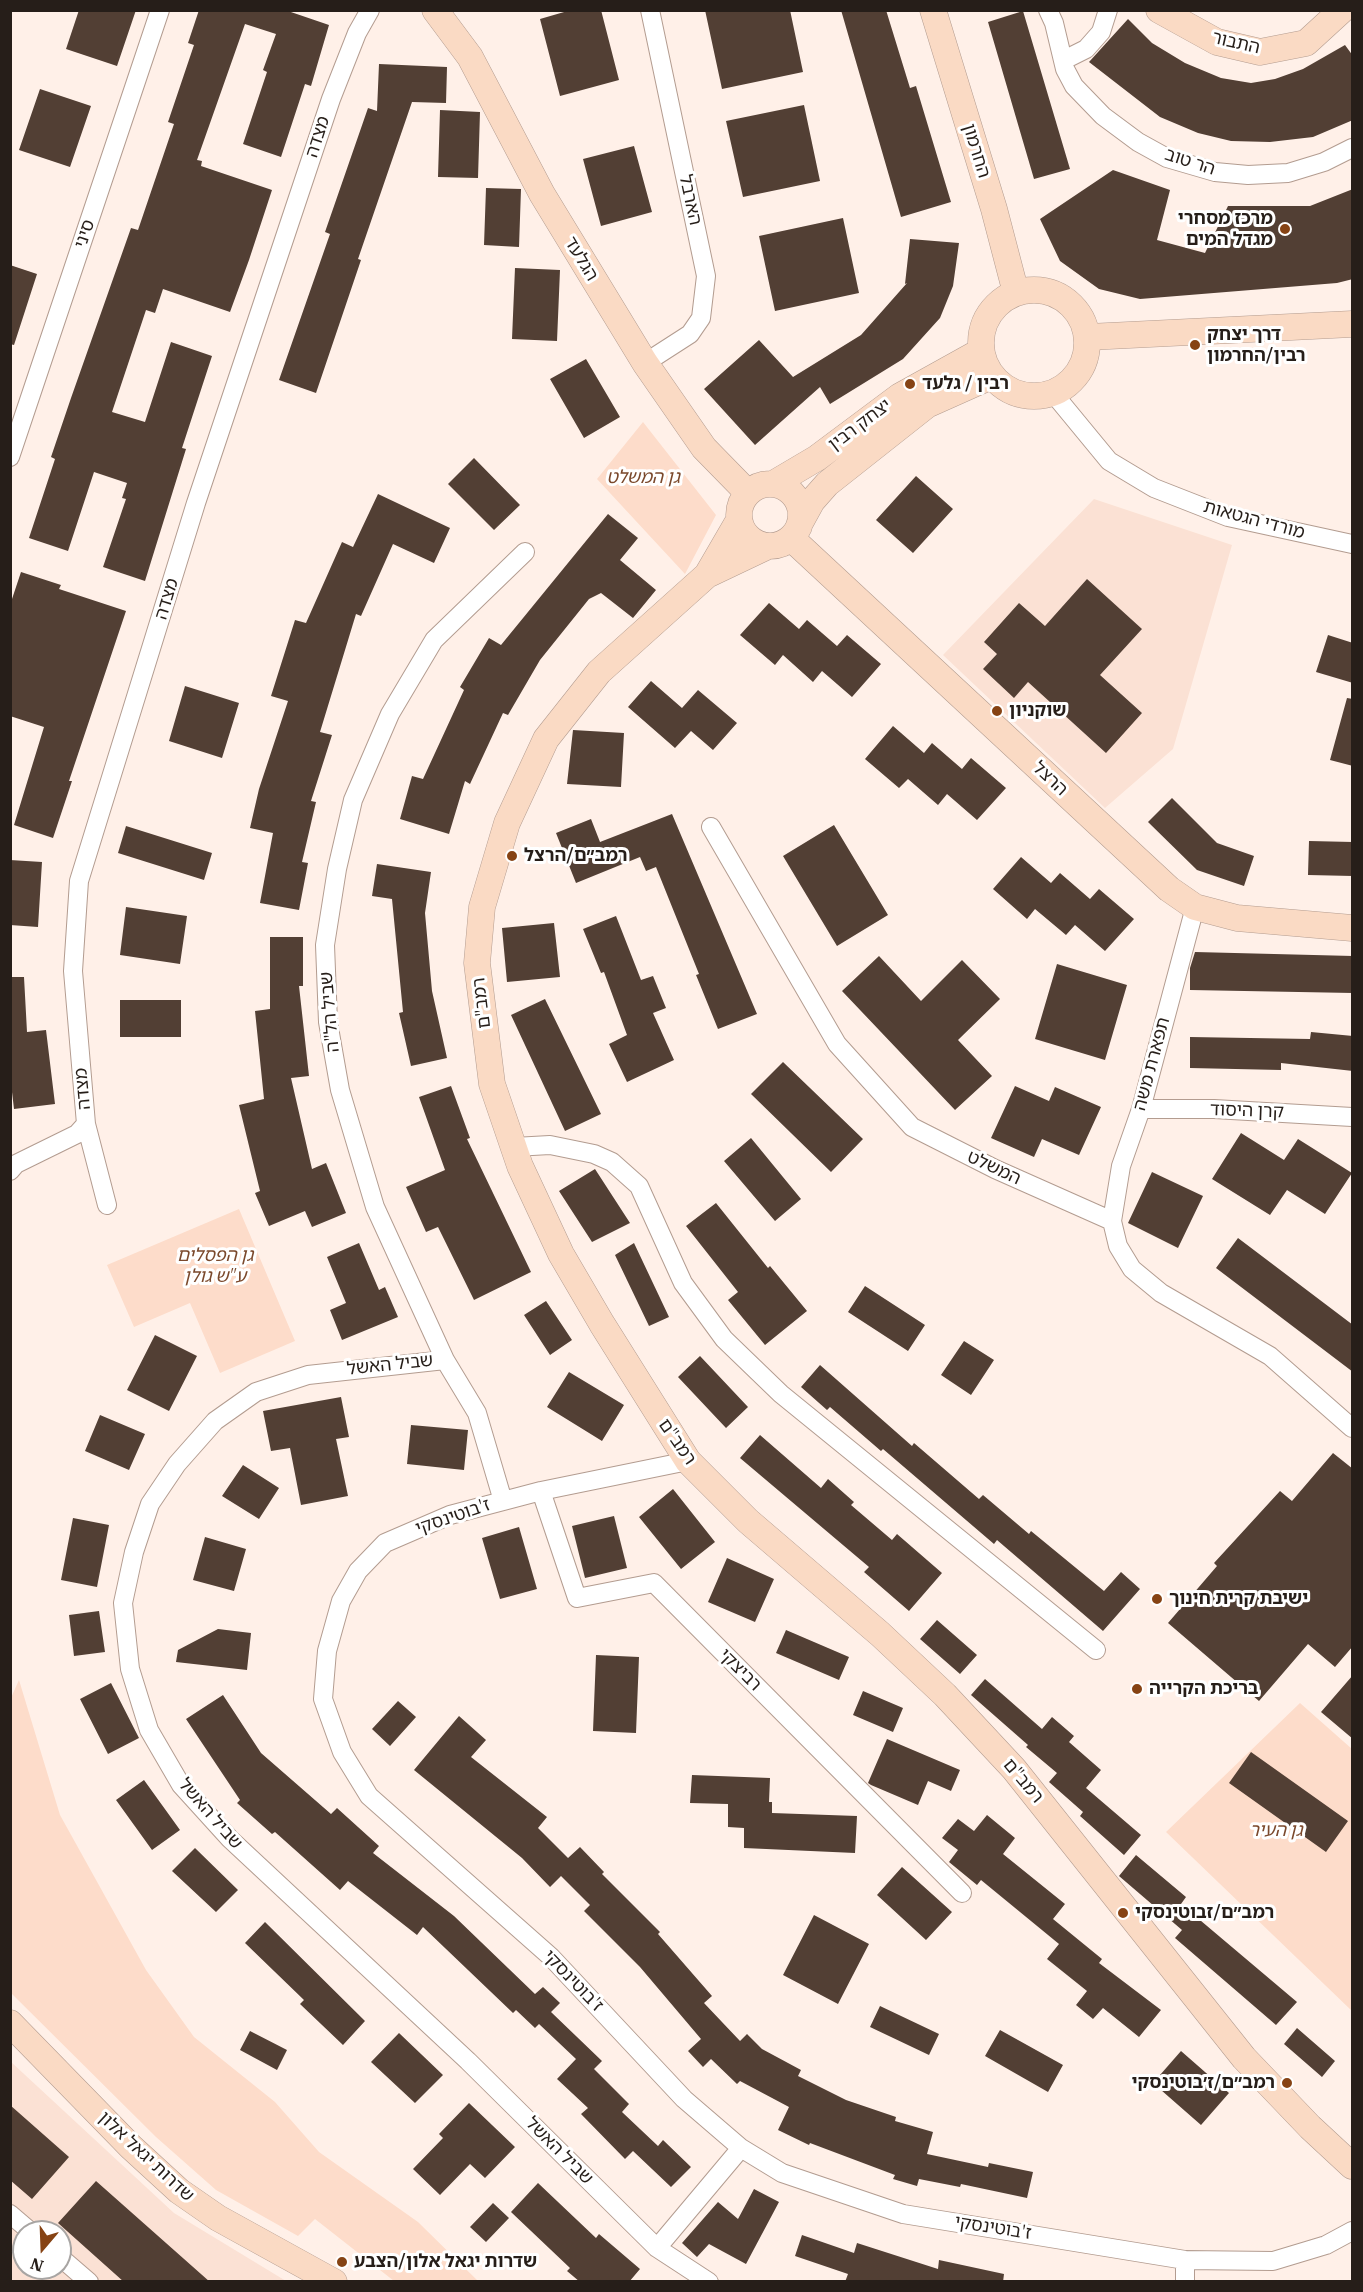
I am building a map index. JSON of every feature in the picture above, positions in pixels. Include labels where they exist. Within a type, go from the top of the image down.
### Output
[{"type":"street","name":"סיני","points":[[10,457],[160,10]]},
{"type":"street","name":"מצדה","points":[[107,1205],[86,1124],[73,971],[79,881],[196,503],[331,99],[357,33],[370,10]]},
{"type":"street","name":"הגלעד","points":[[435,10],[470,57],[542,194],[645,363],[704,448],[748,493]]},
{"type":"street","name":"הארבל","points":[[645,363],[690,334],[701,318],[706,276],[650,10]]},
{"type":"street","name":"החרמון","points":[[933,10],[994,209],[1016,293]]},
{"type":"street","name":"הר טוב","points":[[1048,10],[1074,86],[1103,116],[1167,158],[1215,172],[1248,175],[1288,173],[1324,162],[1353,148]]},
{"type":"street","points":[[1064,60],[1086,49],[1101,32],[1108,10]]},
{"type":"street","name":"התבור","points":[[1159,10],[1217,42],[1260,52],[1306,44],[1342,10]]},
{"type":"street","points":[[1029,290],[1056,294],[1077,311],[1088,337],[1088,351],[1080,371],[1066,387],[1036,397],[1020,395],[1004,388],[992,376],[981,351],[985,322],[992,310],[1016,293],[1029,290]]},
{"type":"street","points":[[1088,337],[1353,324]]},
{"type":"street","name":"יצחק רבין","points":[[773,484],[817,458],[900,396],[981,351]]},
{"type":"street","name":"יצחק רבין","points":[[787,535],[827,484],[927,405],[992,376]]},
{"type":"street","name":"מורדי הגטאות","points":[[1053,393],[1108,461],[1154,488],[1228,517],[1353,544]]},
{"type":"street","points":[[773,484],[793,494],[801,509],[787,535],[752,540],[744,532],[739,520],[740,506],[748,493],[762,485],[773,484]]},
{"type":"street","name":"רמב\"ם","points":[[707,575],[739,520]]},
{"type":"street","name":"רמב\"ם","points":[[787,535],[707,575],[599,672],[546,739],[507,823],[482,907],[477,963],[492,1084],[514,1147],[561,1254],[638,1383],[688,1461],[748,1521],[880,1634],[945,1695],[1014,1769],[1244,2058],[1310,2127],[1353,2166]]},
{"type":"street","name":"הרצל","points":[[787,535],[1169,889],[1195,907],[1237,918],[1353,928]]},
{"type":"street","name":"שביל הל\"ה","points":[[503,1501],[477,1413],[445,1359],[375,1207],[340,1090],[328,1022],[325,945],[337,869],[353,800],[390,714],[434,640],[525,552]]},
{"type":"street","name":"המשלט","points":[[711,827],[837,1044],[912,1127],[995,1169],[1112,1221]]},
{"type":"street","name":"תפארת משה","points":[[1112,1221],[1121,1166],[1141,1109],[1195,907]]},
{"type":"street","name":"קרן היסוד","points":[[1141,1109],[1214,1109],[1353,1117]]},
{"type":"street","points":[[10,1171],[16,1164],[76,1134],[86,1124]]},
{"type":"street","points":[[514,1147],[550,1145],[594,1154],[612,1162],[639,1186],[683,1283],[724,1339],[781,1394],[1096,1650]]},
{"type":"street","points":[[1112,1221],[1118,1246],[1139,1275],[1161,1293],[1270,1356],[1353,1428]]},
{"type":"street","name":"שביל האשל","points":[[445,1359],[308,1375],[256,1392],[215,1421],[177,1464],[150,1504],[134,1552],[123,1603],[130,1669],[149,1730],[165,1758],[182,1785],[230,1839],[468,2061],[657,2248],[709,2282]]},
{"type":"street","name":"ז'בוטינסקי","points":[[688,1461],[542,1491],[450,1515],[385,1543],[358,1571],[341,1601],[327,1651],[323,1699],[342,1752],[369,1796],[551,1957],[684,2099],[741,2148],[782,2173],[903,2214],[1185,2260],[1273,2261],[1326,2245],[1353,2231]]},
{"type":"street","name":"רביצקי","points":[[542,1491],[577,1598],[654,1583],[962,1893]]},
{"type":"street","name":"שדרות יגאל אלון","points":[[10,2022],[131,2147],[179,2192],[218,2218],[333,2282]]},
{"type":"street","points":[[657,2248],[741,2148]]},
{"type":"street","points":[[1185,2260],[1185,2282]]},
{"type":"street","points":[[72,2267],[89,2282]]},
{"type":"shaded area","name":"שוקניון","points":[[1094,499],[1232,545],[1173,749],[1105,808],[943,655]]},
{"type":"shaded area","points":[[10,2061],[174,2213],[286,2281],[11,2281]]},
{"type":"green space","name":"גן המשלט","points":[[643,422],[716,515],[685,574],[597,479]]},
{"type":"green space","name":"גן הפסלים ע\"ש גולן","points":[[239,1209],[295,1341],[220,1373],[190,1303],[134,1327],[107,1265]]},
{"type":"green space","points":[[19,1680],[60,1815],[146,1970],[194,2037],[275,2102],[319,2152],[418,2222],[478,2281],[394,2281],[315,2219],[298,2236],[216,2190],[156,2137],[11,1993],[10,1700]]},
{"type":"green space","name":"גן העיר","points":[[1300,1703],[1352,1749],[1352,2011],[1166,1832]]},
{"type":"building","points":[[79,10],[136,10],[117,66],[66,49]]},
{"type":"building","points":[[199,10],[285,10],[329,25],[311,86],[305,84],[281,157],[243,144],[267,72],[263,70],[276,34],[245,24],[197,160],[202,161],[201,166],[272,190],[249,260],[230,312],[163,289],[155,313],[146,310],[112,412],[145,422],[171,342],[212,356],[182,448],[186,449],[145,581],[103,567],[126,499],[122,498],[127,483],[94,472],[68,551],[29,538],[55,459],[51,457],[71,398],[131,228],[138,230],[174,124],[168,122],[194,45],[188,43]]},
{"type":"building","points":[[571,10],[601,10],[619,80],[560,96],[540,19]]},
{"type":"building","points":[[705,10],[790,10],[803,72],[722,89]]},
{"type":"building","points":[[841,10],[886,10],[910,88],[916,86],[951,202],[901,217]]},
{"type":"building","points":[[1023,11],[1070,169],[1034,179],[988,22]]},
{"type":"building","points":[[1128,19],[1152,43],[1185,63],[1221,78],[1251,83],[1275,79],[1303,69],[1345,45],[1353,56],[1353,120],[1313,137],[1270,142],[1231,141],[1198,133],[1160,117],[1089,62]]},
{"type":"building","points":[[379,64],[447,67],[446,103],[412,102],[358,259],[361,260],[316,393],[279,380],[330,234],[325,232],[368,108],[377,111]]},
{"type":"building","points":[[40,89],[91,106],[70,167],[19,150]]},
{"type":"building","points":[[804,105],[820,181],[743,197],[726,121]]},
{"type":"building","points":[[440,110],[480,112],[478,178],[438,177]]},
{"type":"building","points":[[634,146],[652,212],[601,226],[583,159]]},
{"type":"building","name":"מרכז מסחרי מגדל המים","points":[[1113,170],[1170,190],[1157,240],[1205,253],[1228,206],[1310,206],[1353,189],[1353,279],[1337,283],[1140,299],[1099,289],[1060,261],[1040,219]]},
{"type":"building","points":[[486,188],[521,189],[519,247],[484,245]]},
{"type":"building","points":[[843,218],[859,293],[775,311],[759,236]]},
{"type":"building","points":[[910,239],[959,243],[953,286],[940,318],[903,359],[830,404],[820,387],[755,445],[704,389],[759,340],[793,377],[861,335],[907,283],[905,284]]},
{"type":"building","points":[[10,265],[37,274],[14,345],[10,344]]},
{"type":"building","points":[[515,268],[560,270],[557,341],[512,339]]},
{"type":"building","points":[[586,359],[620,417],[584,438],[550,379]]},
{"type":"building","points":[[474,458],[520,505],[494,530],[448,484]]},
{"type":"building","points":[[916,476],[953,509],[913,553],[876,520]]},
{"type":"building","points":[[378,494],[450,528],[434,563],[393,544],[361,616],[356,614],[320,732],[332,735],[311,801],[316,802],[302,862],[308,863],[299,910],[260,903],[273,833],[250,828],[259,789],[288,701],[271,696],[295,620],[306,623],[342,542],[353,547]]},
{"type":"building","points":[[608,514],[638,538],[620,560],[656,590],[633,618],[601,593],[589,599],[540,660],[508,715],[503,713],[470,784],[465,781],[449,834],[400,819],[412,776],[423,779],[464,690],[460,687],[489,638],[501,645]]},
{"type":"building","points":[[21,572],[61,585],[59,589],[126,611],[69,781],[72,781],[53,838],[14,825],[44,727],[10,716],[10,605]]},
{"type":"building","points":[[1087,579],[1142,629],[1100,675],[1142,713],[1106,753],[1028,682],[1014,698],[983,669],[997,654],[984,642],[1019,603],[1045,626]]},
{"type":"building","points":[[769,603],[799,629],[807,620],[837,646],[847,635],[881,664],[852,697],[822,671],[813,682],[783,655],[775,665],[740,635]]},
{"type":"building","points":[[1328,635],[1353,643],[1353,683],[1316,672]]},
{"type":"building","points":[[651,681],[682,708],[698,690],[737,723],[713,750],[691,731],[675,748],[628,707]]},
{"type":"building","points":[[185,686],[239,703],[222,758],[169,741]]},
{"type":"building","points":[[1347,698],[1353,699],[1353,766],[1330,760]]},
{"type":"building","points":[[893,726],[924,753],[932,743],[962,769],[971,758],[1006,788],[977,820],[947,794],[938,805],[908,779],[899,788],[865,759]]},
{"type":"building","points":[[573,730],[624,733],[621,787],[567,784]]},
{"type":"building","points":[[1172,798],[1217,843],[1254,856],[1244,886],[1197,870],[1148,822]]},
{"type":"building","points":[[672,814],[757,1014],[718,1029],[696,975],[699,974],[656,867],[646,871],[640,857],[576,883],[556,833],[591,819],[600,842]]},
{"type":"building","points":[[834,825],[888,915],[837,946],[783,856]]},
{"type":"building","points":[[126,826],[212,853],[204,880],[118,853]]},
{"type":"building","points":[[1309,841],[1353,842],[1353,876],[1308,875]]},
{"type":"building","points":[[1021,857],[1051,883],[1060,873],[1090,899],[1099,889],[1134,919],[1105,951],[1075,925],[1066,935],[1035,909],[1027,919],[993,889]]},
{"type":"building","points":[[10,860],[42,862],[38,927],[10,925]]},
{"type":"building","points":[[377,864],[431,872],[425,913],[432,991],[447,1058],[411,1066],[399,1013],[403,1012],[392,899],[372,896]]},
{"type":"building","points":[[126,907],[187,916],[180,964],[120,955]]},
{"type":"building","points":[[616,916],[641,980],[653,976],[666,1008],[653,1013],[674,1060],[627,1082],[609,1044],[627,1035],[604,972],[601,973],[583,929]]},
{"type":"building","points":[[554,923],[560,977],[507,982],[502,928]]},
{"type":"building","points":[[270,937],[303,937],[303,986],[299,986],[309,1076],[291,1078],[312,1169],[326,1163],[346,1213],[312,1227],[305,1211],[269,1226],[255,1193],[260,1191],[239,1105],[264,1099],[255,1011],[270,1009]]},
{"type":"building","points":[[1195,952],[1353,956],[1353,993],[1190,990],[1190,968]]},
{"type":"building","points":[[879,956],[921,1001],[962,960],[1000,999],[958,1040],[992,1076],[955,1110],[842,991]]},
{"type":"building","points":[[1057,964],[1127,985],[1105,1060],[1035,1039]]},
{"type":"building","points":[[10,977],[24,977],[27,1032],[46,1030],[55,1104],[14,1109],[10,1075]]},
{"type":"building","points":[[545,999],[601,1114],[565,1131],[511,1015]]},
{"type":"building","points":[[120,1000],[181,1000],[181,1037],[120,1037]]},
{"type":"building","points":[[1311,1032],[1353,1036],[1353,1071],[1281,1063],[1281,1070],[1190,1068],[1190,1037],[1310,1039]]},
{"type":"building","points":[[783,1062],[863,1139],[831,1172],[751,1094]]},
{"type":"building","points":[[451,1086],[470,1138],[467,1139],[531,1272],[474,1300],[438,1227],[426,1232],[406,1187],[445,1170],[419,1097]]},
{"type":"building","points":[[1015,1086],[1049,1101],[1055,1087],[1101,1107],[1079,1155],[1042,1139],[1034,1157],[991,1138]]},
{"type":"building","points":[[1241,1133],[1284,1160],[1298,1139],[1352,1173],[1325,1214],[1287,1190],[1270,1215],[1212,1179]]},
{"type":"building","points":[[751,1138],[801,1199],[775,1221],[724,1161]]},
{"type":"building","points":[[595,1169],[630,1223],[592,1242],[559,1191]]},
{"type":"building","points":[[1152,1172],[1203,1196],[1178,1248],[1128,1223]]},
{"type":"building","points":[[716,1203],[768,1268],[770,1266],[807,1311],[765,1345],[728,1300],[738,1292],[686,1226]]},
{"type":"building","points":[[1238,1238],[1353,1325],[1353,1372],[1216,1268]]},
{"type":"building","points":[[359,1243],[379,1290],[385,1287],[398,1317],[342,1340],[330,1310],[346,1303],[327,1257]]},
{"type":"building","points":[[634,1243],[669,1317],[649,1326],[615,1255]]},
{"type":"building","points":[[865,1286],[925,1325],[908,1351],[848,1312]]},
{"type":"building","points":[[546,1301],[572,1340],[550,1355],[524,1315]]},
{"type":"building","points":[[155,1335],[197,1356],[169,1411],[127,1390]]},
{"type":"building","points":[[964,1341],[994,1360],[971,1395],[941,1375]]},
{"type":"building","points":[[700,1356],[748,1407],[726,1428],[678,1377]]},
{"type":"building","points":[[820,1365],[912,1446],[914,1443],[979,1499],[983,1495],[1029,1534],[1031,1531],[1104,1591],[1121,1572],[1140,1589],[1103,1631],[997,1540],[994,1544],[883,1449],[881,1451],[830,1407],[827,1410],[801,1387]]},
{"type":"building","points":[[569,1372],[624,1405],[602,1441],[547,1407]]},
{"type":"building","points":[[341,1397],[349,1437],[336,1439],[348,1496],[301,1505],[290,1448],[271,1451],[263,1411]]},
{"type":"building","points":[[100,1415],[145,1434],[129,1470],[85,1451]]},
{"type":"building","points":[[411,1425],[468,1430],[464,1470],[407,1464]]},
{"type":"building","points":[[760,1435],[821,1488],[828,1479],[854,1502],[851,1505],[892,1540],[897,1534],[942,1573],[909,1611],[864,1572],[869,1567],[740,1458]]},
{"type":"building","points":[[1333,1453],[1353,1469],[1353,1646],[1335,1667],[1308,1644],[1259,1701],[1168,1623],[1217,1566],[1214,1563],[1280,1491],[1292,1501]]},
{"type":"building","points":[[243,1465],[279,1488],[259,1519],[222,1496]]},
{"type":"building","points":[[673,1489],[715,1542],[681,1569],[639,1517]]},
{"type":"building","points":[[614,1516],[627,1568],[585,1578],[572,1526]]},
{"type":"building","points":[[73,1518],[109,1525],[97,1587],[61,1580]]},
{"type":"building","points":[[519,1527],[537,1589],[500,1599],[482,1538]]},
{"type":"building","points":[[205,1537],[246,1549],[234,1591],[193,1580]]},
{"type":"building","points":[[727,1558],[774,1579],[755,1622],[708,1602]]},
{"type":"building","points":[[99,1611],[105,1652],[74,1656],[69,1615]]},
{"type":"building","points":[[937,1620],[977,1655],[960,1674],[920,1639]]},
{"type":"building","points":[[218,1629],[251,1633],[247,1670],[176,1662],[178,1650]]},
{"type":"building","points":[[786,1630],[849,1657],[839,1680],[776,1653]]},
{"type":"building","points":[[596,1655],[639,1657],[636,1733],[593,1731]]},
{"type":"building","points":[[1353,1675],[1353,1739],[1321,1712]]},
{"type":"building","points":[[985,1679],[1042,1729],[1052,1717],[1074,1736],[1069,1742],[1101,1770],[1086,1788],[1141,1835],[1124,1855],[1080,1816],[1083,1812],[1049,1782],[1057,1773],[971,1695]]},
{"type":"building","points":[[111,1683],[139,1738],[108,1754],[80,1699]]},
{"type":"building","points":[[863,1691],[903,1708],[893,1732],[853,1715]]},
{"type":"building","points":[[223,1695],[261,1753],[331,1814],[337,1808],[379,1846],[373,1853],[454,1916],[535,1994],[543,1987],[560,2003],[551,2012],[602,2061],[594,2069],[629,2104],[622,2112],[658,2146],[663,2140],[691,2167],[671,2187],[633,2151],[625,2159],[581,2114],[588,2108],[557,2079],[576,2059],[539,2024],[535,2028],[516,2010],[513,2013],[423,1927],[417,1935],[348,1881],[340,1890],[275,1832],[272,1834],[237,1803],[240,1800],[186,1719]]},
{"type":"building","points":[[398,1701],[416,1717],[390,1746],[372,1729]]},
{"type":"building","points":[[459,1716],[486,1740],[471,1757],[547,1817],[538,1828],[568,1858],[580,1847],[604,1872],[602,1874],[660,1932],[658,1934],[712,1996],[704,2003],[740,2041],[747,2034],[762,2049],[801,2070],[798,2076],[846,2100],[896,2117],[895,2121],[933,2132],[927,2154],[988,2167],[989,2163],[1033,2172],[1027,2198],[961,2184],[960,2187],[919,2179],[917,2186],[893,2179],[895,2175],[810,2143],[809,2145],[778,2130],[789,2107],[740,2081],[737,2084],[711,2059],[703,2067],[688,2051],[701,2039],[640,1967],[584,1911],[590,1905],[561,1876],[550,1887],[522,1858],[414,1770]]},
{"type":"building","points":[[887,1739],[960,1770],[951,1791],[928,1781],[918,1805],[868,1783]]},
{"type":"building","points":[[1251,1752],[1348,1821],[1326,1852],[1229,1783]]},
{"type":"building","points":[[692,1775],[770,1778],[769,1802],[772,1802],[772,1813],[857,1816],[855,1853],[744,1848],[744,1828],[728,1827],[728,1804],[690,1803]]},
{"type":"building","points":[[144,1780],[180,1830],[152,1850],[116,1800]]},
{"type":"building","points":[[987,1815],[1015,1838],[1003,1854],[1065,1904],[1053,1919],[1102,1959],[1099,1963],[1161,2010],[1139,2037],[1103,2008],[1093,2019],[1076,2005],[1087,1991],[1047,1959],[1059,1944],[981,1880],[977,1885],[949,1862],[958,1850],[942,1838],[958,1819],[974,1831]]},
{"type":"building","points":[[195,1848],[238,1890],[216,1912],[172,1871]]},
{"type":"building","points":[[1136,1855],[1186,1897],[1181,1904],[1297,2002],[1276,2025],[1175,1938],[1182,1930],[1119,1876]]},
{"type":"building","points":[[902,1867],[952,1912],[926,1940],[877,1895]]},
{"type":"building","points":[[814,1915],[869,1944],[838,2004],[783,1975]]},
{"type":"building","points":[[265,1922],[365,2021],[343,2045],[300,2004],[304,2000],[245,1943]]},
{"type":"building","points":[[880,2006],[939,2034],[929,2055],[870,2027]]},
{"type":"building","points":[[1297,2028],[1335,2061],[1322,2077],[1284,2044]]},
{"type":"building","points":[[1000,2030],[1063,2065],[1048,2092],[985,2056]]},
{"type":"building","points":[[250,2031],[287,2050],[277,2070],[240,2050]]},
{"type":"building","points":[[399,2033],[443,2075],[415,2103],[371,2062]]},
{"type":"building","points":[[1181,2051],[1229,2093],[1201,2125],[1153,2083]]},
{"type":"building","points":[[469,2103],[515,2147],[485,2178],[470,2164],[440,2195],[413,2169],[443,2138],[439,2134]]},
{"type":"building","points":[[10,2105],[69,2157],[32,2199],[10,2180]]},
{"type":"building","points":[[96,2181],[210,2282],[124,2282],[72,2236],[72,2220],[61,2220]]},
{"type":"building","points":[[538,2183],[596,2238],[599,2234],[640,2269],[629,2282],[580,2282],[567,2271],[570,2268],[511,2212]]},
{"type":"building","points":[[754,2189],[779,2202],[746,2264],[709,2244],[697,2257],[682,2243],[718,2202],[738,2219]]},
{"type":"building","points":[[493,2203],[509,2218],[486,2242],[470,2227]]},
{"type":"building","points":[[802,2235],[854,2253],[857,2243],[938,2269],[939,2260],[1004,2274],[1003,2282],[845,2282],[848,2274],[795,2256]]},
{"type":"place","name":"מרכז מסחרי מגדל המים","points":[[1285,229]]},
{"type":"place","name":"דרך יצחק רבין/החרמון","points":[[1195,345]]},
{"type":"place","name":"רבין / גלעד","points":[[910,384]]},
{"type":"place","name":"שוקניון","points":[[997,711]]},
{"type":"place","name":"רמב״ם/הרצל","points":[[512,856]]},
{"type":"place","name":"ישיבת קרית חינוך","points":[[1157,1599]]},
{"type":"place","name":"בריכת הקרייה","points":[[1137,1689]]},
{"type":"place","name":"רמב״ם/זבוטינסקי","points":[[1123,1913]]},
{"type":"place","name":"רמב״ם/ז׳בוטינסקי","points":[[1287,2083]]},
{"type":"place","name":"שדרות יגאל אלון/הצבע","points":[[342,2262]]}]
